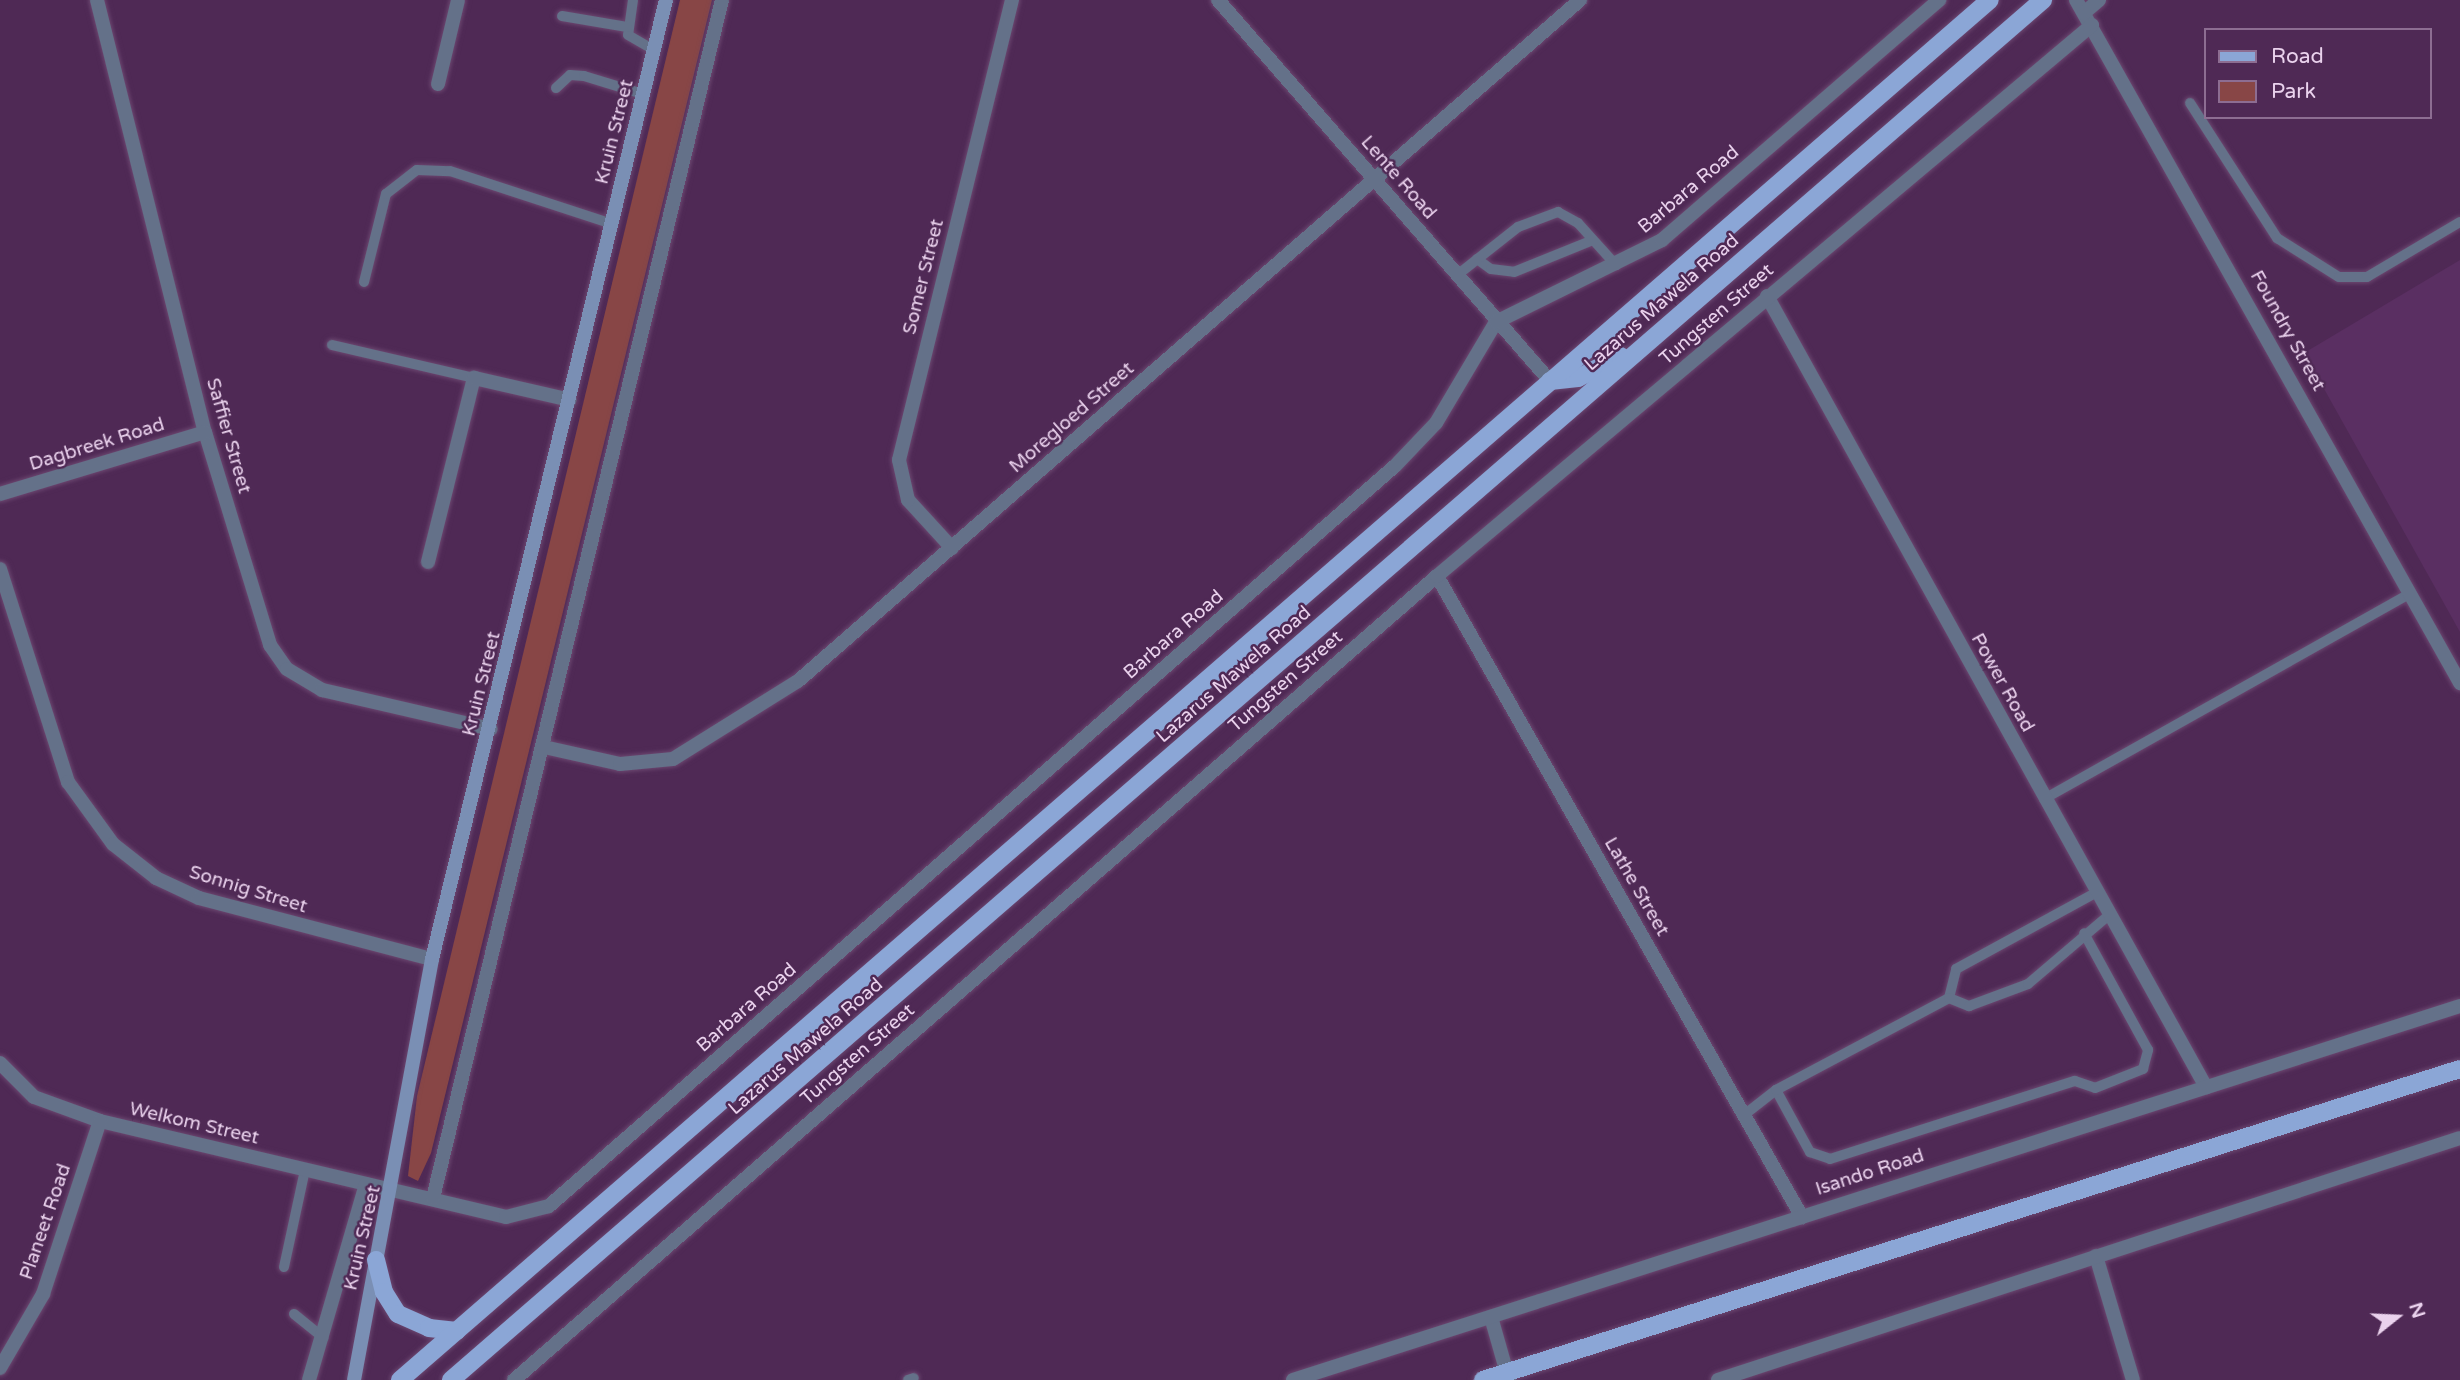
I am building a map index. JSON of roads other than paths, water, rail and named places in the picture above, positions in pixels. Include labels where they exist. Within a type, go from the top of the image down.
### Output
[{"type":"main road","name":"Kruin Street","points":[[354,1380],[376,1260],[394,1191],[432,959],[491,729],[666,0]]},
{"type":"main road","name":"Lazarus Mawela Road","points":[[400,1380],[1990,0]]},
{"type":"main road","name":"Lazarus Mawela Road","points":[[451,1380],[2043,0]]},
{"type":"main road","points":[[1550,380],[1593,372],[1660,333]]},
{"type":"main road","points":[[1483,1380],[1508,1376],[2460,1069]]},
{"type":"main road","points":[[376,1260],[384,1292],[398,1314],[429,1328],[457,1331]]},
{"type":"street","name":"Saffier Street","points":[[97,0],[205,432],[270,645],[287,669],[342,697],[491,729]]},
{"type":"street","points":[[438,84],[458,0]]},
{"type":"street","points":[[433,1198],[544,747],[722,0]]},
{"type":"street","name":"Somer Street","points":[[952,548],[908,500],[899,460],[1012,0]]},
{"type":"street","name":"Lente Road","points":[[1218,0],[1496,322],[1550,380]]},
{"type":"street","name":"Moregloed Street","points":[[544,747],[633,765],[697,748],[798,681],[1580,0]]},
{"type":"street","name":"Barbara Road","points":[[394,1191],[506,1217],[549,1206],[1395,466],[1436,424],[1496,322],[1616,265],[1673,231],[1938,0]]},
{"type":"street","name":"Tungsten Street","points":[[514,1380],[1437,576],[1767,296],[2099,0]]},
{"type":"street","name":"Foundry Street","points":[[2084,13],[2460,683]]},
{"type":"street","name":"Power Road","points":[[1767,296],[2206,1087]]},
{"type":"street","points":[[428,562],[474,378],[570,400]]},
{"type":"street","name":"Dagbreek Road","points":[[0,494],[205,432]]},
{"type":"street","name":"Sonnig Street","points":[[0,569],[68,782],[113,844],[156,878],[199,898],[432,959]]},
{"type":"street","name":"Lathe Street","points":[[1437,576],[1802,1217]]},
{"type":"street","name":"Isando Road","points":[[1293,1380],[2460,1006]]},
{"type":"street","name":"Welkom Street","points":[[0,1063],[34,1097],[100,1121],[394,1191]]},
{"type":"street","name":"Planeet Road","points":[[0,1368],[43,1294],[100,1121]]},
{"type":"street","points":[[1718,1380],[2460,1138]]},
{"type":"street","points":[[309,1380],[324,1338],[366,1184]]},
{"type":"street","points":[[2095,1256],[2133,1380]]},
{"type":"street","points":[[1491,1317],[1508,1376]]},
{"type":"lane","points":[[633,0],[627,27],[634,44],[654,50]]},
{"type":"lane","points":[[562,16],[627,27]]},
{"type":"lane","points":[[556,88],[570,75],[584,76],[643,94]]},
{"type":"lane","points":[[2190,103],[2277,237],[2339,277],[2367,277],[2460,222]]},
{"type":"lane","points":[[363,282],[386,194],[417,170],[450,171],[612,224]]},
{"type":"lane","points":[[1456,276],[1518,227],[1558,212],[1593,240],[1616,265]]},
{"type":"lane","points":[[1477,258],[1491,269],[1514,272],[1593,240]]},
{"type":"lane","points":[[332,345],[474,378]]},
{"type":"lane","points":[[2044,799],[2410,594]]},
{"type":"lane","points":[[1744,1115],[1776,1090],[1949,998],[1956,969],[2096,892]]},
{"type":"lane","points":[[1949,998],[1969,1006],[2028,984],[2084,933],[2109,915]]},
{"type":"lane","points":[[1776,1090],[1810,1152],[1829,1159],[2075,1081],[2095,1088],[2143,1069],[2149,1058],[2084,933]]},
{"type":"lane","points":[[284,1267],[305,1170]]},
{"type":"lane","points":[[294,1314],[324,1338]]}]
